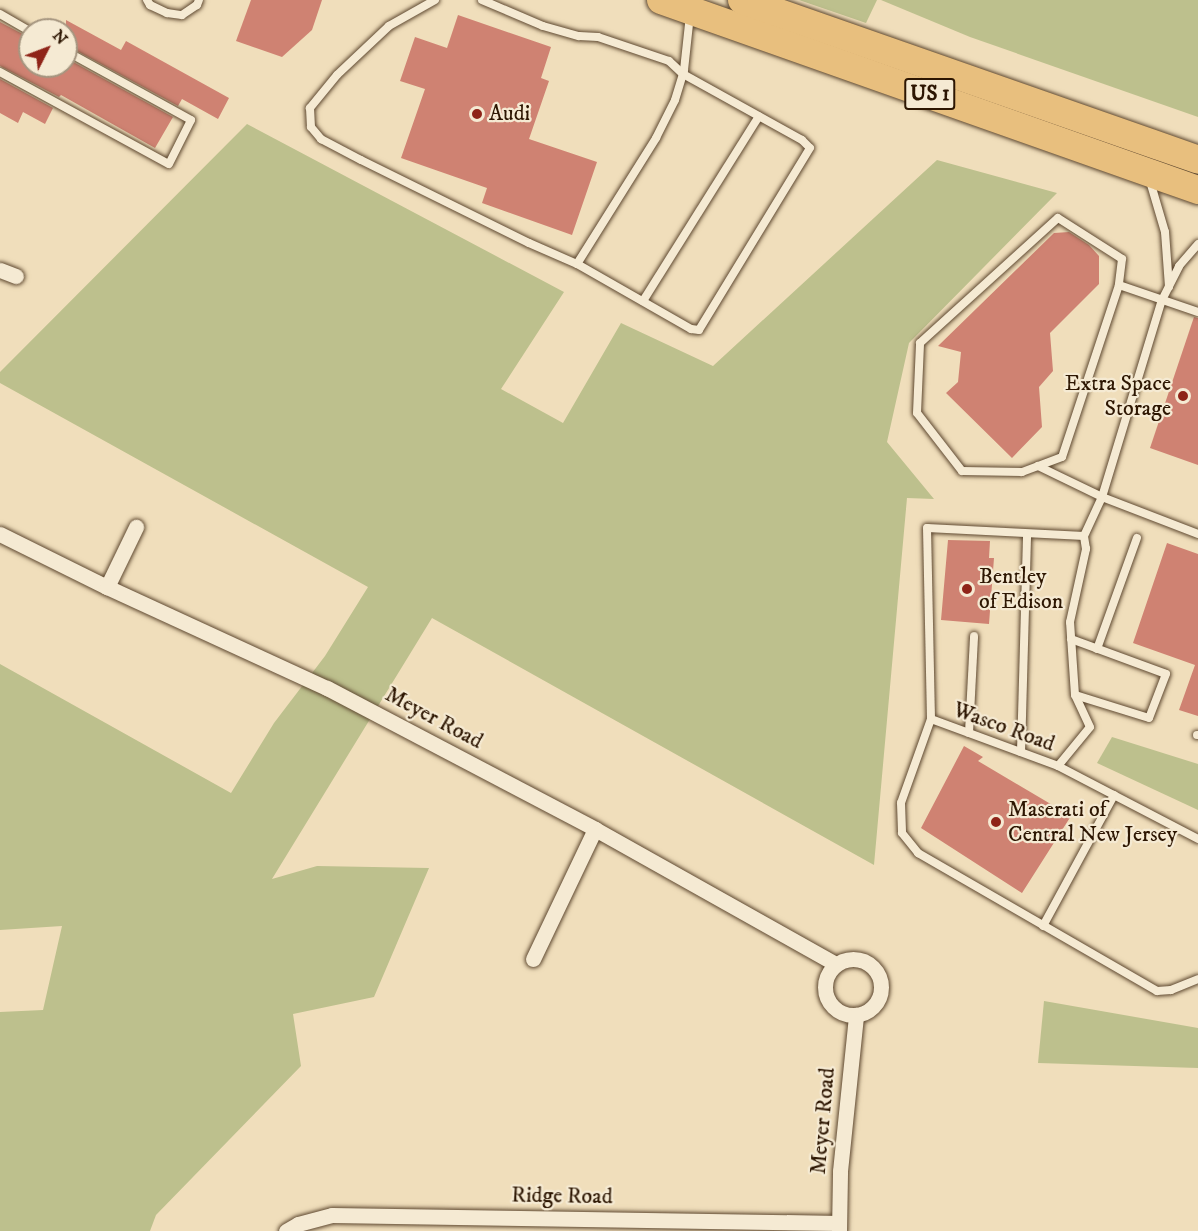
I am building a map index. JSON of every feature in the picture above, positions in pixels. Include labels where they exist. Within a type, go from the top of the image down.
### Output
[{"type":"highway","name":"US 1","points":[[661,0],[1198,190]]},
{"type":"highway","name":"US 1","points":[[742,0],[1198,160]]},
{"type":"street","points":[[0,270],[16,276]]},
{"type":"street","points":[[107,587],[136,527]]},
{"type":"street","name":"Meyer Road","points":[[0,534],[107,587],[327,688],[595,829],[836,964]]},
{"type":"street","points":[[533,959],[595,829]]},
{"type":"street","points":[[854,958],[863,960],[877,972],[881,991],[873,1008],[856,1016],[838,1012],[826,998],[825,979],[836,964],[854,958]]},
{"type":"street","name":"Meyer Road","points":[[839,1227],[840,1171],[856,1016]]},
{"type":"street","name":"Ridge Road","points":[[286,1231],[298,1224],[332,1215],[839,1227]]},
{"type":"lane","points":[[147,0],[150,5],[167,13],[182,15],[197,5],[199,0]]},
{"type":"lane","points":[[435,0],[389,26],[337,75],[310,108],[311,127],[321,139],[361,160],[529,243],[577,264],[691,329],[699,330],[810,148],[802,140],[683,74],[669,61],[598,36],[579,36],[543,26],[482,0]]},
{"type":"lane","points":[[577,264],[656,138],[675,100],[683,74],[691,10]]},
{"type":"lane","points":[[0,14],[18,24]]},
{"type":"lane","points":[[0,72],[169,164],[191,120],[78,58]]},
{"type":"lane","points":[[643,301],[759,116]]},
{"type":"lane","points":[[1148,173],[1165,232],[1170,289]]},
{"type":"lane","points":[[1058,218],[1122,259],[1119,285],[1062,457],[1022,472],[962,471],[917,413],[920,343],[1058,218]]},
{"type":"lane","name":"Wasco Road","points":[[1084,536],[1027,535],[927,528],[931,719],[1058,766],[1090,727],[1075,695],[1070,622],[1086,549],[1084,536],[1102,497],[1162,300],[1170,289],[1179,266],[1198,244]]},
{"type":"lane","points":[[1119,285],[1198,312]]},
{"type":"lane","points":[[1038,466],[1102,497],[1198,534]]},
{"type":"lane","points":[[1022,752],[1027,535]]},
{"type":"lane","points":[[1097,649],[1137,538]]},
{"type":"lane","points":[[969,733],[974,636]]},
{"type":"lane","points":[[1071,639],[1166,674],[1149,718],[1075,695]]},
{"type":"lane","points":[[931,719],[901,803],[902,833],[918,853],[1157,991],[1171,990],[1198,979]]},
{"type":"lane","points":[[1058,766],[1198,839]]},
{"type":"lane","points":[[1043,926],[1114,795]]},
{"type":"green space","points":[[799,0],[877,0],[866,23]]},
{"type":"green space","points":[[881,0],[1198,0],[1198,117],[970,37]]},
{"type":"green space","points":[[247,124],[564,292],[501,389],[563,423],[621,323],[713,366],[937,160],[1057,193],[909,343],[887,442],[934,499],[907,498],[874,865],[432,618],[272,879],[317,866],[429,868],[374,997],[293,1014],[301,1066],[156,1215],[150,1231],[0,1231],[0,1012],[43,1010],[62,926],[0,930],[0,664],[231,793],[274,723],[325,656],[368,587],[0,383],[0,372]]},
{"type":"green space","points":[[1112,737],[1198,764],[1198,810],[1097,763]]},
{"type":"green space","points":[[1044,1001],[1198,1028],[1198,1068],[1038,1063]]},
{"type":"building","points":[[251,0],[322,0],[312,30],[282,57],[236,41]]},
{"type":"building","name":"Audi","points":[[458,15],[551,47],[541,78],[549,81],[529,139],[597,162],[572,235],[482,203],[487,188],[401,158],[425,89],[400,81],[415,37],[447,48]]},
{"type":"building","points":[[0,22],[18,32],[18,75],[0,66]]},
{"type":"building","points":[[78,27],[121,50],[126,41],[229,98],[218,119],[182,99],[178,106],[78,52]]},
{"type":"building","points":[[78,65],[173,117],[155,148],[61,95],[59,97],[23,78],[78,78]]},
{"type":"building","points":[[0,79],[53,108],[45,124],[23,112],[18,123],[0,113]]},
{"type":"building","points":[[1069,232],[1089,245],[1099,256],[1099,284],[1050,333],[1053,371],[1039,387],[1042,427],[1012,458],[946,393],[958,382],[961,352],[938,346],[1054,233]]},
{"type":"building","name":"Extra Space Storage","points":[[1194,317],[1198,318],[1198,465],[1150,448]]},
{"type":"building","name":"Bentley of Edison","points":[[948,540],[990,541],[989,558],[994,558],[989,624],[941,620]]},
{"type":"building","points":[[1167,543],[1198,554],[1198,716],[1179,710],[1195,665],[1133,643]]},
{"type":"building","name":"Maserati of Central New Jersey","points":[[964,746],[983,757],[978,761],[1071,816],[1022,893],[921,828]]},
{"type":"place","name":"Audi","points":[[477,114]]},
{"type":"place","name":"Extra Space Storage","points":[[1183,396]]},
{"type":"place","name":"Bentley of Edison","points":[[967,589]]},
{"type":"place","name":"Maserati of Central New Jersey","points":[[996,822]]}]
